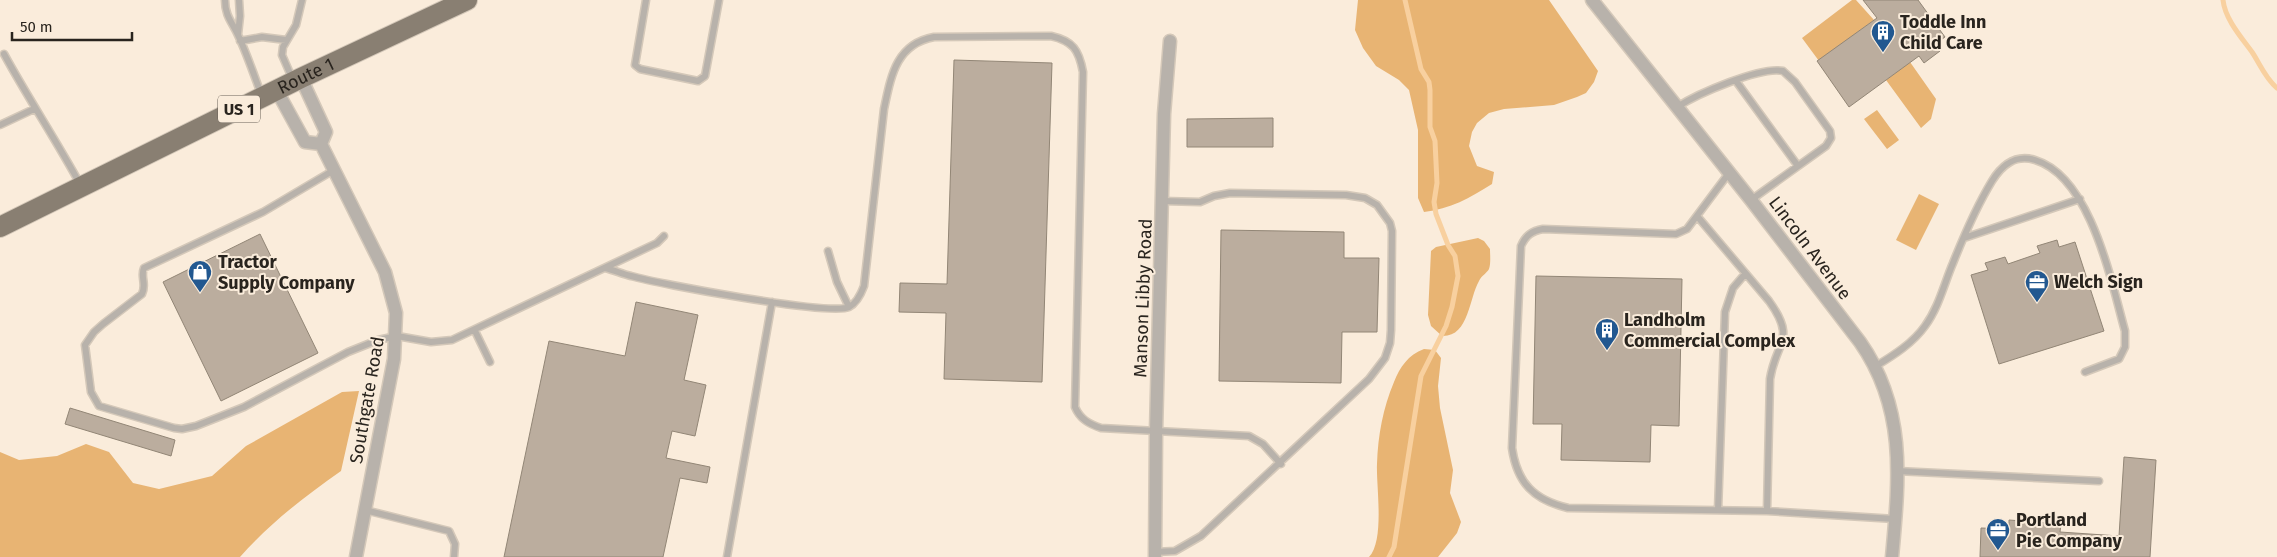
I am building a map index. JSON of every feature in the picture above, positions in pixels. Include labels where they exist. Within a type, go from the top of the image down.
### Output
[{"type":"main road","name":"Route 1","points":[[6,224],[283,87],[466,0]]},
{"type":"street","name":"Lincoln Avenue","points":[[1592,0],[1751,200],[1860,342],[1876,366],[1883,381],[1891,408],[1896,437],[1897,471],[1892,557]]},
{"type":"street","name":"Manson Libby Road","points":[[1155,554],[1164,114],[1170,41]]},
{"type":"street","points":[[283,87],[305,142],[321,144]]},
{"type":"street","name":"Southgate Road","points":[[283,87],[326,132],[321,144],[385,272],[396,313],[397,336],[394,359],[356,557]]},
{"type":"lane","points":[[225,0],[228,20],[239,37],[283,87]]},
{"type":"lane","points":[[239,0],[239,37]]},
{"type":"lane","points":[[283,87],[282,47],[296,25],[302,0]]},
{"type":"lane","points":[[646,0],[635,65],[640,69],[698,81],[705,76],[719,0]]},
{"type":"lane","points":[[605,268],[630,276],[772,302],[831,308],[849,307],[855,302],[864,286],[884,109],[890,81],[903,53],[921,39],[934,37],[1051,36],[1062,38],[1080,55],[1083,72],[1075,407],[1086,422],[1101,428],[1249,436],[1263,444],[1281,464]]},
{"type":"lane","points":[[239,37],[286,40]]},
{"type":"lane","points":[[4,54],[34,109],[56,140],[81,187]]},
{"type":"lane","points":[[1677,107],[1698,94],[1766,71],[1777,70],[1788,74],[1795,82],[1831,135],[1826,146],[1751,200]]},
{"type":"lane","points":[[1736,81],[1798,166]]},
{"type":"lane","points":[[0,125],[34,109]]},
{"type":"lane","points":[[1876,366],[1905,347],[1925,326],[1936,306],[1964,238],[1991,183],[2005,164],[2011,160],[2029,159],[2051,168],[2070,185],[2080,199],[2093,225],[2126,338],[2126,347],[2119,359],[2085,372]]},
{"type":"lane","points":[[334,170],[263,212],[144,268],[145,288],[142,294],[94,332],[86,345],[92,397],[99,406],[174,428],[196,426],[244,407],[348,352],[378,340],[397,336],[440,342],[452,340],[475,331],[661,240],[664,236]]},
{"type":"lane","points":[[1729,173],[1687,229],[1676,234],[1543,229],[1528,235],[1521,246],[1512,448],[1514,461],[1527,486],[1537,497],[1568,508],[1767,511],[1895,519]]},
{"type":"lane","points":[[1155,554],[1175,551],[1193,542],[1220,520],[1358,391],[1385,358],[1390,342],[1391,330],[1392,231],[1390,223],[1372,202],[1346,195],[1230,192],[1200,202],[1163,201]]},
{"type":"lane","points":[[1964,238],[2080,199]]},
{"type":"lane","points":[[1697,216],[1711,230],[1745,274],[1769,301],[1780,315],[1784,326],[1784,341],[1772,368],[1770,379],[1767,511]]},
{"type":"lane","points":[[828,251],[837,282],[849,307]]},
{"type":"lane","points":[[1718,510],[1725,312],[1733,288],[1745,274]]},
{"type":"lane","points":[[727,557],[772,302]]},
{"type":"lane","points":[[475,331],[490,362]]},
{"type":"lane","points":[[1897,471],[2099,481]]},
{"type":"lane","points":[[365,510],[449,531],[455,544],[454,557]]},
{"type":"shaded area","points":[[1358,0],[1549,0],[1598,71],[1594,82],[1586,93],[1577,97],[1554,105],[1504,109],[1489,113],[1477,123],[1472,132],[1469,146],[1477,166],[1494,172],[1492,184],[1460,202],[1424,212],[1418,198],[1418,130],[1409,90],[1399,80],[1376,66],[1363,48],[1355,30]]},
{"type":"shaded area","points":[[1852,0],[1856,0],[1874,20],[1819,61],[1802,38]]},
{"type":"shaded area","points":[[1910,62],[1936,99],[1931,119],[1921,128],[1886,80]]},
{"type":"shaded area","points":[[1877,110],[1899,140],[1887,149],[1864,119]]},
{"type":"shaded area","points":[[1919,194],[1939,204],[1916,250],[1896,240]]},
{"type":"shaded area","points":[[1478,238],[1484,241],[1490,249],[1489,269],[1479,281],[1463,324],[1451,335],[1442,336],[1431,326],[1428,315],[1431,251],[1436,247]]},
{"type":"shaded area","points":[[1424,349],[1435,350],[1441,358],[1438,386],[1440,408],[1453,470],[1450,493],[1461,522],[1457,533],[1438,557],[1369,557],[1374,549],[1377,538],[1379,512],[1377,464],[1384,412],[1399,371],[1409,358]]},
{"type":"shaded area","points":[[359,391],[341,471],[288,511],[240,557],[0,557],[0,452],[19,460],[57,456],[86,444],[109,452],[133,483],[159,489],[212,476],[246,446],[342,392]]},
{"type":"building","name":"Toddle Inn Child Care","points":[[1863,0],[1918,0],[1945,37],[1935,44],[1940,51],[1924,63],[1919,56],[1849,107],[1817,61],[1877,18]]},
{"type":"building","points":[[954,60],[1052,63],[1042,382],[944,379],[946,313],[899,312],[900,283],[947,284]]},
{"type":"building","points":[[1273,118],[1273,147],[1187,147],[1187,119]]},
{"type":"building","points":[[1221,230],[1344,232],[1344,258],[1379,258],[1377,332],[1342,332],[1341,383],[1219,381]]},
{"type":"building","points":[[260,234],[318,353],[221,401],[163,282]]},
{"type":"building","name":"Welch Sign","points":[[2057,240],[2059,247],[2075,242],[2104,331],[1999,364],[1971,275],[1988,270],[1985,263],[2005,257],[2008,264],[2040,253],[2037,246]]},
{"type":"building","name":"Landholm Commercial Complex","points":[[1536,276],[1682,279],[1679,426],[1651,425],[1650,462],[1561,460],[1562,424],[1533,424]]},
{"type":"building","points":[[636,302],[698,315],[684,380],[706,385],[695,436],[672,431],[666,458],[710,467],[707,483],[680,478],[663,557],[504,557],[549,341],[625,356]]},
{"type":"building","points":[[70,408],[175,440],[171,456],[65,424]]},
{"type":"building","points":[[2124,457],[2156,460],[2150,557],[1980,557],[1981,528],[2009,529],[2009,520],[2061,524],[2060,532],[2119,536]]},
{"type":"waterway","points":[[1389,557],[1394,547],[1421,376],[1446,326],[1458,276],[1455,256],[1448,245],[1436,214],[1434,202],[1437,183],[1435,141],[1430,127],[1429,82],[1421,69],[1405,0]]},
{"type":"waterway","points":[[2223,0],[2224,7],[2234,28],[2277,88]]},
{"type":"place","name":"Toddle Inn Child Care","points":[[1883,53]]},
{"type":"place","name":"Tractor Supply Company","points":[[200,293]]},
{"type":"place","name":"Welch Sign","points":[[2037,303]]},
{"type":"place","name":"Landholm Commercial Complex","points":[[1607,351]]},
{"type":"place","name":"Portland Pie Company","points":[[1998,551]]}]
